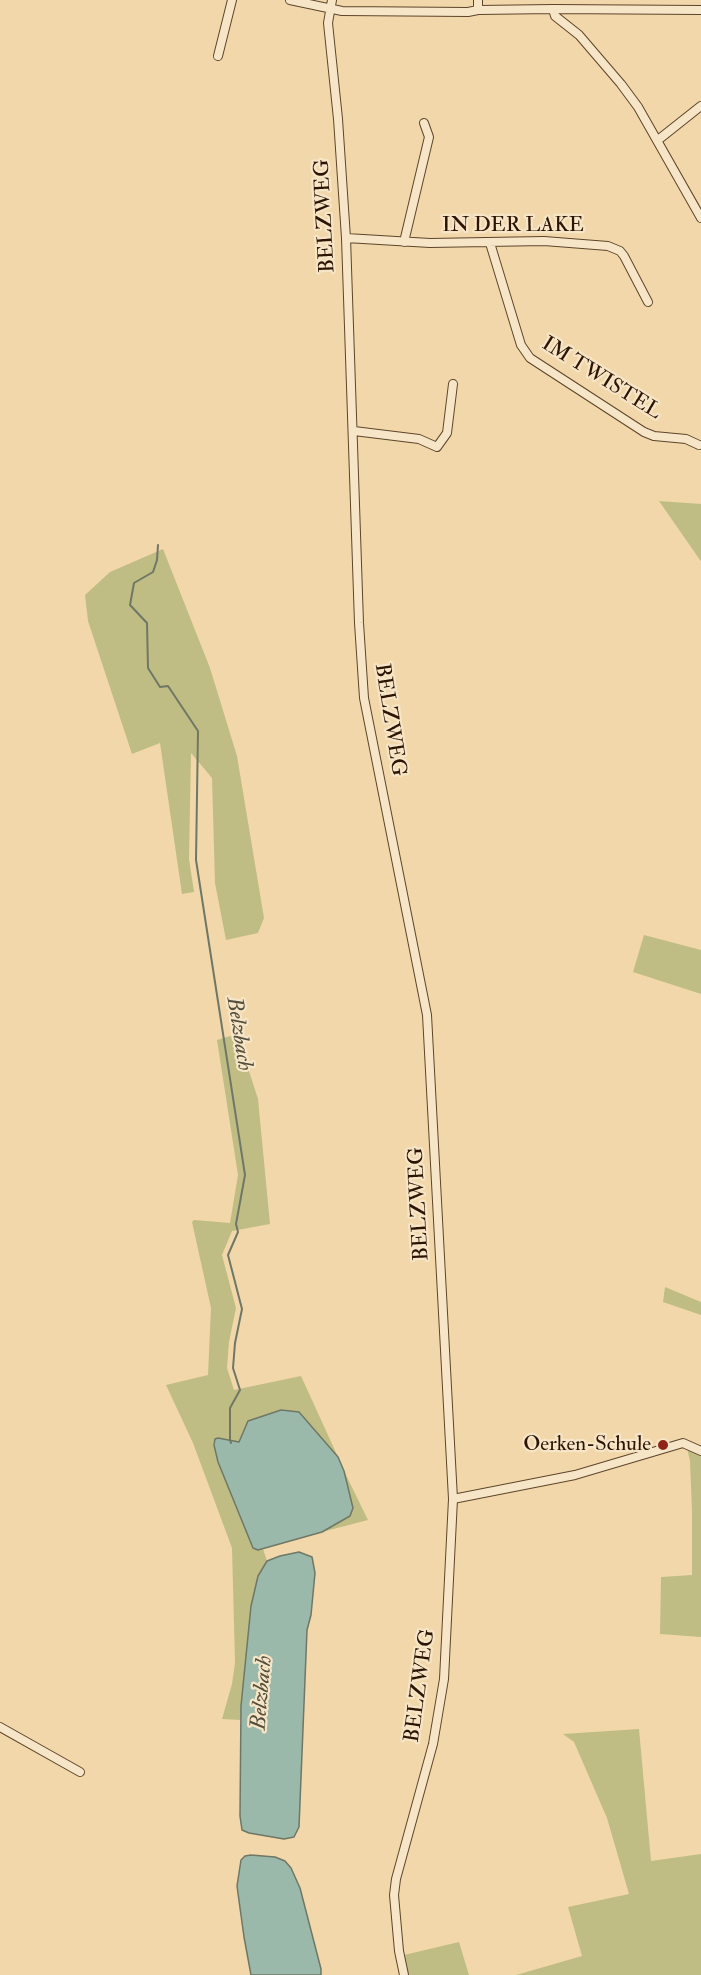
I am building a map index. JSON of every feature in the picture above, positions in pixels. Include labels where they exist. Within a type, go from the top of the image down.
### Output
[{"type":"street","points":[[218,56],[232,0]]},
{"type":"street","points":[[290,0],[342,11],[701,10]]},
{"type":"street","name":"BELZWEG","points":[[332,0],[328,23],[338,118],[346,238],[354,431],[358,612],[364,698],[424,996],[430,1038],[453,1499],[444,1678],[433,1744],[396,1879],[394,1895],[399,1951],[404,1975]]},
{"type":"street","points":[[478,0],[478,10]]},
{"type":"street","points":[[553,9],[555,16],[579,35],[638,107],[701,218]]},
{"type":"street","points":[[658,140],[701,106]]},
{"type":"street","points":[[404,242],[429,137],[424,123]]},
{"type":"street","name":"IN DER LAKE","points":[[346,238],[404,242],[573,242],[614,248],[624,256],[648,302]]},
{"type":"street","name":"IM TWISTEL","points":[[490,243],[521,345],[530,358],[644,432],[654,436],[686,439],[699,445]]},
{"type":"street","points":[[354,431],[419,439],[437,447],[447,434],[453,384]]},
{"type":"street","points":[[453,1499],[575,1475],[683,1443],[701,1451]]},
{"type":"street","points":[[0,1727],[80,1772]]},
{"type":"shaded area","points":[[659,501],[701,504],[701,561],[700,560]]},
{"type":"shaded area","points":[[163,549],[210,668],[237,756],[264,918],[258,933],[226,940],[215,883],[212,778],[191,753],[189,859],[194,892],[182,894],[160,743],[132,754],[88,621],[85,595],[110,572]]},
{"type":"shaded area","points":[[644,935],[701,950],[701,994],[633,972]]},
{"type":"shaded area","points":[[230,1036],[239,1040],[258,1099],[270,1224],[232,1231],[222,1255],[236,1308],[229,1342],[227,1368],[234,1390],[301,1376],[338,1457],[299,1412],[244,1429],[239,1442],[219,1438],[214,1445],[218,1462],[258,1550],[263,1549],[267,1561],[258,1576],[251,1606],[240,1720],[222,1719],[232,1684],[235,1663],[232,1548],[193,1443],[166,1385],[208,1375],[211,1308],[192,1222],[194,1220],[230,1223],[238,1175],[217,1040]]},
{"type":"shaded area","points":[[665,1287],[701,1302],[701,1315],[663,1302]]},
{"type":"shaded area","points":[[687,1448],[701,1455],[701,1637],[660,1634],[661,1577],[692,1575],[692,1511],[690,1461]]},
{"type":"shaded area","points":[[344,1471],[368,1520],[322,1532],[350,1516],[353,1508]]},
{"type":"shaded area","points":[[639,1729],[651,1861],[701,1854],[701,1975],[516,1975],[582,1956],[568,1907],[629,1894],[607,1818],[574,1742],[563,1734]]},
{"type":"shaded area","points":[[459,1942],[469,1975],[408,1975],[404,1955]]},
{"type":"water","points":[[281,1410],[299,1412],[338,1457],[344,1471],[353,1508],[350,1516],[322,1532],[258,1550],[253,1548],[218,1462],[214,1445],[215,1439],[218,1438],[239,1442],[248,1421]]},
{"type":"water","points":[[299,1552],[312,1557],[315,1573],[311,1615],[307,1630],[299,1827],[294,1837],[284,1839],[242,1830],[240,1816],[241,1706],[251,1606],[258,1576],[267,1561]]},
{"type":"water","points":[[251,1855],[275,1857],[285,1861],[291,1868],[300,1888],[321,1975],[251,1975],[237,1886],[241,1860]]},
{"type":"waterway","name":"Belzbach","points":[[158,545],[153,572],[134,583],[130,605],[147,623],[148,668],[160,687],[168,686],[198,731],[196,860],[245,1175],[236,1224],[238,1232],[228,1255],[242,1309],[233,1368],[240,1390],[230,1408],[231,1443]]},
{"type":"place","name":"Oerken-Schule","points":[[663,1445]]}]
